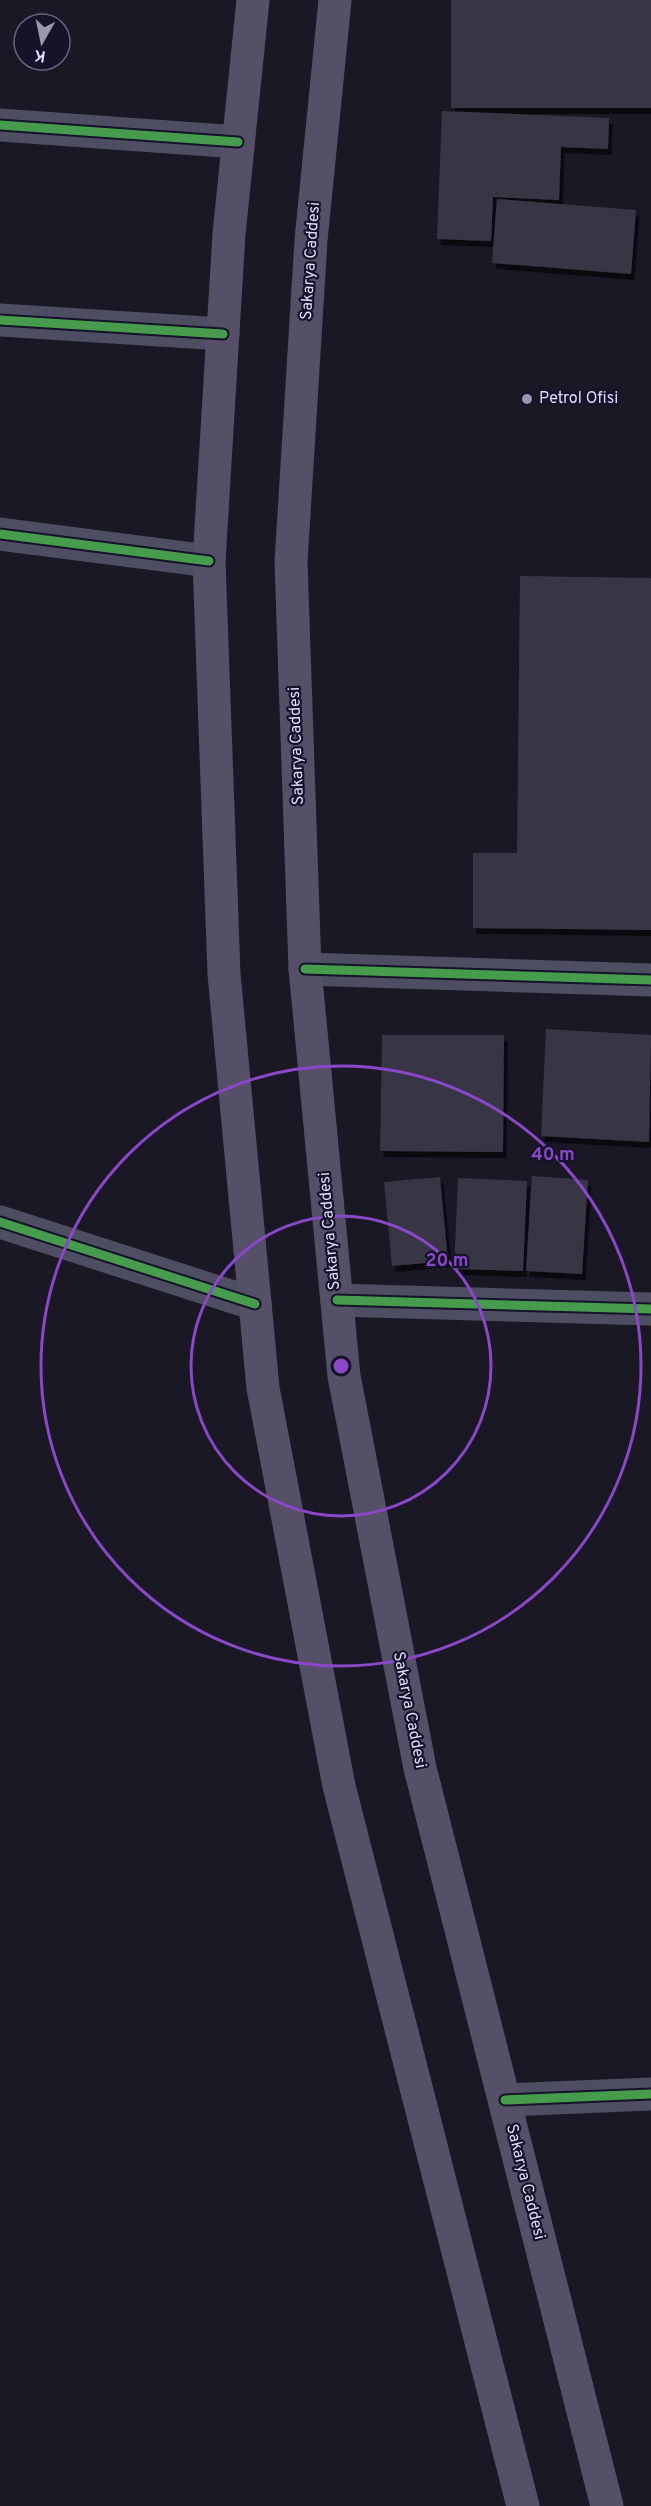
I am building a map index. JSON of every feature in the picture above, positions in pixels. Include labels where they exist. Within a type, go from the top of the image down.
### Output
[{"type":"main road","points":[[253,0],[238,142],[209,561],[224,974],[263,1388],[339,1786],[523,2506]]},
{"type":"main road","name":"Sakarya Caddesi","points":[[335,0],[311,240],[291,562],[305,969],[344,1376],[420,1768],[607,2506]]},
{"type":"street","points":[[0,125],[238,142]]},
{"type":"street","points":[[0,320],[223,334]]},
{"type":"street","points":[[0,534],[209,561]]},
{"type":"street","points":[[305,969],[651,980]]},
{"type":"street","points":[[0,1222],[255,1304]]},
{"type":"street","points":[[337,1300],[651,1309]]},
{"type":"street","points":[[505,2100],[651,2094]]},
{"type":"building","points":[[451,0],[651,0],[651,108],[451,108]]},
{"type":"building","points":[[442,111],[609,118],[608,149],[561,147],[559,200],[493,197],[491,241],[437,239]]},
{"type":"building","points":[[497,199],[636,210],[631,274],[492,263]]},
{"type":"building","points":[[520,576],[651,578],[651,930],[473,928],[473,853],[517,853]]},
{"type":"building","points":[[546,1029],[651,1035],[649,1142],[541,1136]]},
{"type":"building","points":[[382,1035],[504,1035],[503,1152],[380,1151]]},
{"type":"building","points":[[532,1176],[588,1180],[582,1274],[526,1271]]},
{"type":"building","points":[[440,1177],[448,1261],[392,1266],[384,1182]]},
{"type":"building","points":[[458,1178],[527,1181],[523,1271],[454,1269]]},
{"type":"cycle path","points":[[0,125],[238,142]]},
{"type":"cycle path","points":[[0,320],[223,334]]},
{"type":"cycle path","points":[[0,534],[209,561]]},
{"type":"cycle path","points":[[305,969],[651,980]]},
{"type":"cycle path","points":[[0,1222],[255,1304]]},
{"type":"cycle path","points":[[337,1300],[651,1309]]},
{"type":"cycle path","points":[[505,2100],[651,2094]]},
{"type":"place","name":"Petrol Ofisi","points":[[527,399]]}]
